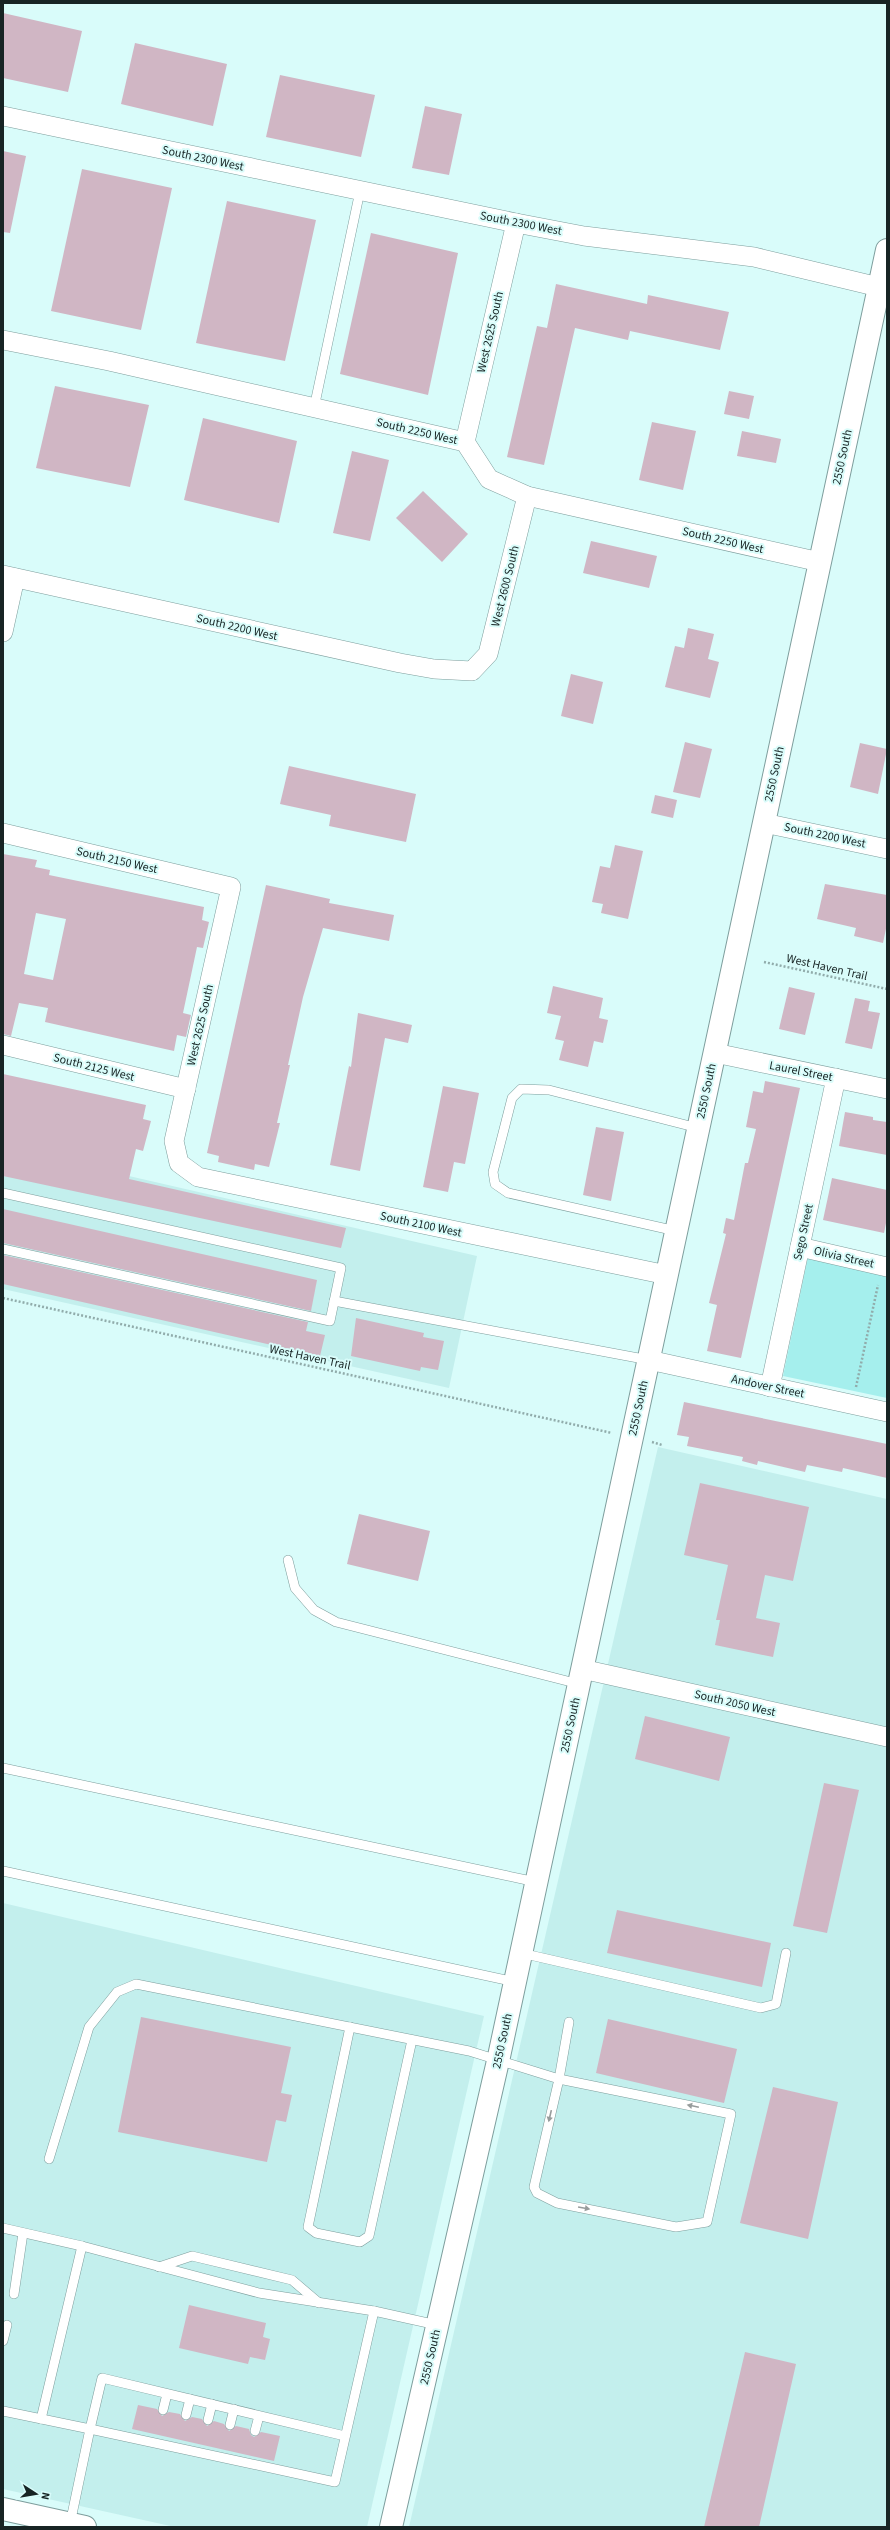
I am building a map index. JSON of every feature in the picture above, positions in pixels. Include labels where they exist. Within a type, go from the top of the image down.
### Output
[{"type":"street","name":"South 2300 West","points":[[3,116],[516,223],[584,236],[754,257],[883,288]]},
{"type":"street","name":"West 2625 South","points":[[465,442],[516,223]]},
{"type":"street","name":"2550 South","points":[[391,2527],[498,2062],[820,562],[883,288],[887,250]]},
{"type":"street","name":"South 2250 West","points":[[3,340],[109,361],[465,442],[489,479],[527,496],[820,562]]},
{"type":"street","name":"West 2600 South","points":[[472,671],[488,654],[527,496]]},
{"type":"street","name":"South 2200 West","points":[[9,576],[400,663],[434,669],[472,671]]},
{"type":"street","points":[[3,632],[9,576]]},
{"type":"street","name":"South 2200 West","points":[[764,823],[887,849]]},
{"type":"street","name":"South 2150 West","points":[[3,833],[231,887]]},
{"type":"street","name":"West 2625 South","points":[[179,1163],[174,1141],[231,887]]},
{"type":"street","name":"South 2125 West","points":[[3,1045],[186,1089]]},
{"type":"street","name":"Laurel Street","points":[[714,1053],[887,1089]]},
{"type":"street","name":"Sego Street","points":[[770,1387],[836,1078]]},
{"type":"street","name":"South 2100 West","points":[[179,1163],[198,1177],[666,1276]]},
{"type":"street","name":"Olivia Street","points":[[800,1247],[887,1267]]},
{"type":"street","name":"Andover Street","points":[[648,1360],[887,1412]]},
{"type":"street","name":"South 2050 West","points":[[581,1676],[887,1737]]},
{"type":"street","points":[[3,2509],[78,2525]]},
{"type":"lane","points":[[314,408],[360,191]]},
{"type":"lane","points":[[676,1231],[508,1193],[495,1184],[493,1172],[512,1098],[521,1089],[549,1090],[698,1128]]},
{"type":"lane","points":[[3,1193],[342,1268],[330,1322],[3,1249]]},
{"type":"lane","points":[[334,1301],[648,1360]]},
{"type":"lane","points":[[288,1560],[295,1588],[314,1610],[336,1622],[581,1676]]},
{"type":"lane","points":[[3,1768],[536,1882]]},
{"type":"lane","points":[[3,1871],[515,1982]]},
{"type":"lane","points":[[521,1953],[761,2008],[776,2004],[786,1953]]},
{"type":"lane","points":[[49,2158],[89,2027],[117,1992],[136,1984],[469,2051],[498,2062],[559,2078],[731,2114],[707,2222],[676,2227],[558,2203],[537,2193],[534,2187],[559,2078],[569,2022]]},
{"type":"lane","points":[[350,2027],[308,2227],[316,2234],[360,2242],[369,2236],[412,2040]]},
{"type":"lane","points":[[3,2228],[82,2246],[258,2294],[374,2311],[438,2325]]},
{"type":"lane","points":[[14,2294],[23,2232]]},
{"type":"lane","points":[[41,2419],[82,2246]]},
{"type":"lane","points":[[159,2267],[192,2256],[292,2280],[320,2303]]},
{"type":"lane","points":[[3,2411],[90,2429],[157,2439],[248,2459],[335,2482],[374,2311]]},
{"type":"lane","points":[[3,2341],[7,2325]]},
{"type":"lane","points":[[78,2525],[90,2429],[102,2378],[345,2436]]},
{"type":"lane","points":[[164,2410],[167,2394]]},
{"type":"lane","points":[[186,2416],[190,2399]]},
{"type":"lane","points":[[208,2420],[212,2404]]},
{"type":"lane","points":[[230,2425],[234,2410]]},
{"type":"lane","points":[[255,2431],[259,2416]]},
{"type":"path","name":"West Haven Trail","points":[[764,962],[887,989]]},
{"type":"path","points":[[856,1387],[878,1286]]},
{"type":"path","name":"West Haven Trail","points":[[3,1298],[613,1433]]},
{"type":"shaded area","points":[[3,1147],[477,1256],[449,1388],[3,1289]]},
{"type":"shaded area","points":[[808,1257],[887,1273],[887,1398],[783,1376]]},
{"type":"shaded area","points":[[658,1447],[887,1499],[887,2527],[409,2527]]},
{"type":"shaded area","points":[[3,1903],[484,2016],[367,2527],[175,2527],[3,2489]]},
{"type":"building","points":[[3,13],[82,31],[68,92],[3,78]]},
{"type":"building","points":[[135,43],[227,64],[213,126],[121,104]]},
{"type":"building","points":[[280,75],[375,95],[361,157],[266,137]]},
{"type":"building","points":[[425,106],[462,114],[449,175],[412,168]]},
{"type":"building","points":[[3,151],[26,156],[10,233],[3,232]]},
{"type":"building","points":[[82,169],[172,188],[141,330],[51,311]]},
{"type":"building","points":[[227,201],[316,220],[285,361],[196,343]]},
{"type":"building","points":[[371,233],[458,253],[428,395],[340,374]]},
{"type":"building","points":[[556,284],[647,304],[648,295],[729,312],[720,350],[630,331],[628,340],[575,328],[544,465],[507,457],[537,326],[547,328]]},
{"type":"building","points":[[55,386],[149,405],[130,487],[36,468]]},
{"type":"building","points":[[729,391],[754,396],[749,419],[724,414]]},
{"type":"building","points":[[203,418],[297,441],[279,523],[184,500]]},
{"type":"building","points":[[652,422],[696,431],[683,490],[639,480]]},
{"type":"building","points":[[742,431],[781,439],[776,463],[737,456]]},
{"type":"building","points":[[352,451],[389,460],[370,541],[333,533]]},
{"type":"building","points":[[423,491],[468,534],[442,562],[396,518]]},
{"type":"building","points":[[591,541],[657,556],[649,588],[583,573]]},
{"type":"building","points":[[688,628],[714,634],[708,659],[719,662],[710,698],[665,687],[675,646],[684,648]]},
{"type":"building","points":[[571,674],[603,682],[593,724],[561,716]]},
{"type":"building","points":[[685,742],[712,749],[700,798],[673,792]]},
{"type":"building","points":[[860,743],[887,749],[878,794],[850,787]]},
{"type":"building","points":[[289,766],[416,794],[406,842],[329,826],[331,815],[280,804]]},
{"type":"building","points":[[655,795],[677,800],[673,818],[651,813]]},
{"type":"building","points":[[615,845],[643,851],[628,919],[601,913],[603,904],[592,902],[600,866],[610,868]]},
{"type":"building","points":[[3,854],[37,860],[35,867],[50,870],[49,875],[204,907],[202,920],[209,922],[203,948],[197,947],[183,1013],[191,1015],[186,1037],[177,1035],[174,1051],[45,1022],[48,1008],[19,1003],[11,1036],[3,1034]],"holes":[[[36,913],[66,919],[53,980],[24,974]]]},
{"type":"building","points":[[825,884],[887,895],[887,924],[883,943],[854,936],[856,928],[817,919]]},
{"type":"building","points":[[266,885],[330,899],[329,903],[394,915],[389,941],[323,928],[303,997],[277,1123],[280,1123],[269,1167],[255,1164],[254,1170],[218,1162],[219,1156],[207,1153]]},
{"type":"building","points":[[553,986],[603,998],[599,1018],[608,1020],[603,1043],[594,1041],[588,1067],[559,1060],[564,1041],[555,1039],[561,1016],[547,1013]]},
{"type":"building","points":[[789,987],[815,993],[805,1035],[779,1029]]},
{"type":"building","points":[[855,998],[870,1001],[868,1011],[880,1013],[872,1049],[845,1043]]},
{"type":"building","points":[[358,1013],[412,1025],[408,1043],[385,1038],[360,1171],[330,1165],[349,1066],[351,1067]]},
{"type":"building","points":[[3,1074],[146,1105],[143,1119],[151,1121],[143,1151],[136,1149],[129,1179],[346,1228],[341,1248],[3,1176]]},
{"type":"building","points":[[765,1081],[800,1088],[741,1358],[707,1351],[717,1305],[709,1303],[726,1234],[723,1233],[726,1218],[734,1220],[745,1163],[748,1163],[756,1129],[746,1127],[753,1091],[763,1093]]},
{"type":"building","points":[[443,1086],[479,1093],[465,1164],[454,1162],[448,1192],[423,1187]]},
{"type":"building","points":[[845,1112],[873,1117],[873,1120],[887,1122],[887,1155],[839,1146]]},
{"type":"building","points":[[596,1127],[624,1132],[611,1201],[583,1195]]},
{"type":"building","points":[[832,1178],[887,1190],[887,1218],[884,1233],[823,1220]]},
{"type":"building","points":[[3,1209],[317,1280],[311,1311],[3,1243]]},
{"type":"building","points":[[3,1255],[308,1322],[306,1331],[325,1335],[320,1356],[3,1284]]},
{"type":"building","points":[[356,1318],[424,1333],[423,1337],[444,1341],[438,1370],[421,1367],[420,1371],[351,1356]]},
{"type":"building","points":[[684,1402],[887,1444],[887,1478],[843,1468],[842,1472],[807,1465],[805,1472],[758,1461],[757,1465],[742,1461],[743,1457],[687,1446],[689,1437],[677,1435]]},
{"type":"building","points":[[700,1483],[809,1507],[793,1581],[765,1575],[756,1618],[780,1623],[773,1657],[715,1645],[720,1620],[716,1620],[728,1565],[684,1555]]},
{"type":"building","points":[[359,1514],[430,1531],[418,1581],[347,1564]]},
{"type":"building","points":[[645,1716],[730,1737],[719,1781],[635,1759]]},
{"type":"building","points":[[824,1783],[859,1790],[827,1933],[793,1926]]},
{"type":"building","points":[[617,1910],[771,1943],[762,1987],[607,1953]]},
{"type":"building","points":[[141,2017],[291,2047],[281,2093],[292,2095],[286,2122],[276,2120],[267,2162],[118,2132]]},
{"type":"building","points":[[608,2019],[737,2049],[724,2103],[596,2073]]},
{"type":"building","points":[[773,2087],[838,2102],[808,2239],[740,2223]]},
{"type":"building","points":[[189,2305],[266,2323],[263,2337],[270,2339],[265,2360],[250,2357],[248,2364],[179,2348]]},
{"type":"building","points":[[745,2352],[796,2364],[759,2527],[704,2527]]},
{"type":"building","points":[[138,2405],[157,2409],[162,2416],[169,2412],[180,2414],[185,2421],[192,2417],[202,2419],[207,2426],[214,2421],[224,2424],[229,2431],[236,2426],[249,2429],[251,2435],[254,2437],[261,2432],[280,2436],[274,2461],[132,2429]]}]
